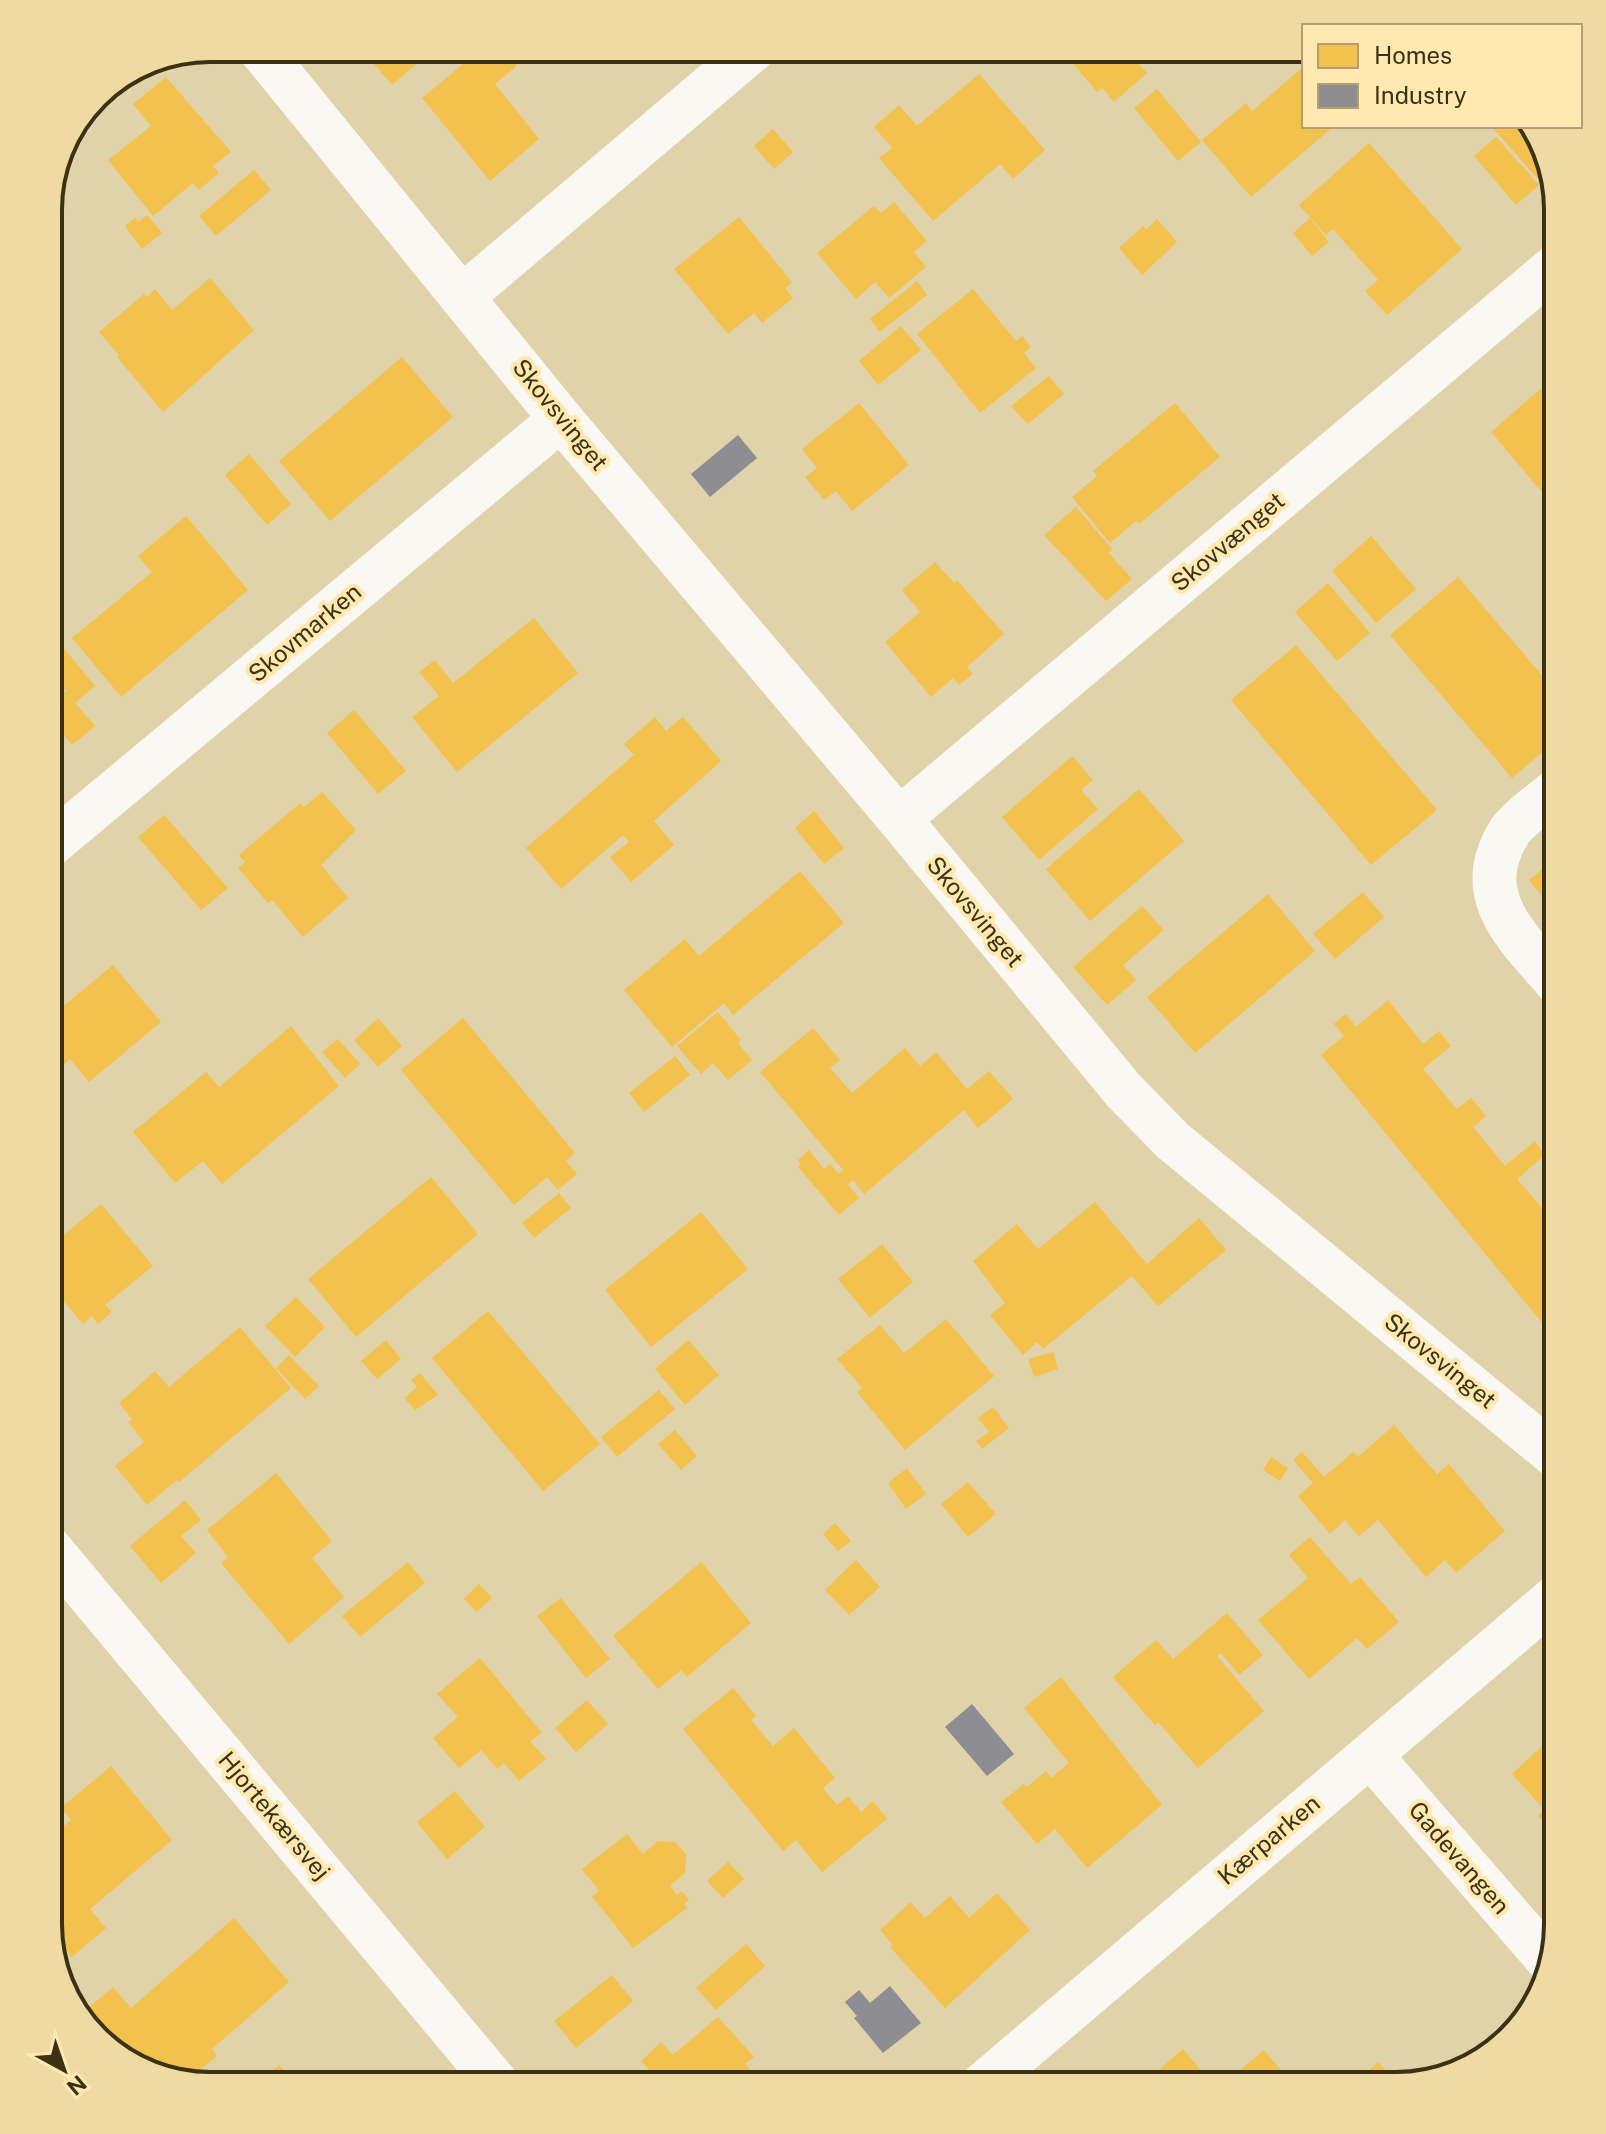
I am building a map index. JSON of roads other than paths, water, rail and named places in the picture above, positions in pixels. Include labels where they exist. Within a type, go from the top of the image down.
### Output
[{"type":"street","name":"Skovsvinget","points":[[271,62],[561,419],[1124,1091],[1173,1141],[1544,1446]]},
{"type":"street","points":[[463,296],[739,62]]},
{"type":"street","name":"Skovvænget","points":[[899,819],[1544,276]]},
{"type":"street","name":"Skovmarken","points":[[62,835],[561,419]]},
{"type":"street","points":[[1544,801],[1508,832],[1495,865],[1494,894],[1508,925],[1544,967]]},
{"type":"street","name":"Hjortekærsvej","points":[[62,1563],[487,2072]]},
{"type":"street","name":"Kærparken","points":[[997,2072],[1544,1607]]},
{"type":"street","name":"Gadevangen","points":[[1370,1755],[1541,1952]]}]
